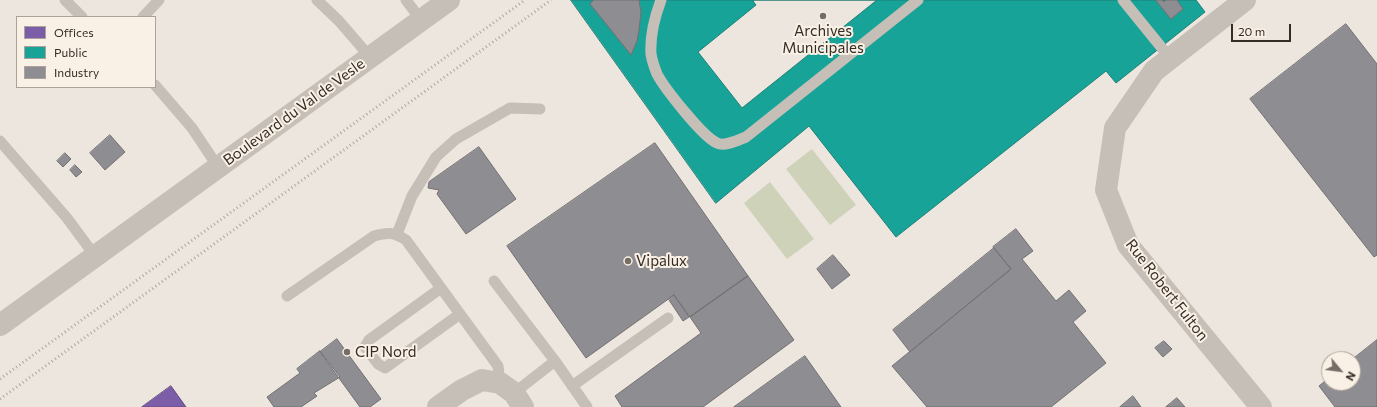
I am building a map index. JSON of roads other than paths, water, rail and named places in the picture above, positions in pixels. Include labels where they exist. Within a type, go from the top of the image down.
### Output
[{"type":"street","name":"Boulevard du Val de Vesle","points":[[0,325],[449,0]]},
{"type":"street","name":"Rue Robert Fulton","points":[[1245,0],[1154,71],[1115,128],[1106,190],[1128,245],[1261,407]]},
{"type":"street","points":[[438,407],[462,390],[482,380],[512,394]]},
{"type":"lane","points":[[65,0],[81,16]]},
{"type":"lane","points":[[144,16],[159,0]]},
{"type":"lane","name":"Boulevard du Val de Vesle","points":[[317,0],[339,21],[370,57]]},
{"type":"lane","points":[[406,0],[421,20]]},
{"type":"lane","points":[[661,0],[655,18],[651,54],[656,73],[705,136],[718,144],[730,143],[746,137],[918,0]]},
{"type":"lane","points":[[1123,0],[1170,58]]},
{"type":"lane","name":"Boulevard du Val de Vesle","points":[[156,86],[192,128],[218,167]]},
{"type":"lane","points":[[396,234],[412,196],[436,157],[456,139],[510,108],[540,109]]},
{"type":"lane","points":[[0,142],[67,218],[95,256]]},
{"type":"lane","points":[[287,296],[374,236],[385,233],[396,234],[406,240],[498,366],[512,394],[555,361]]},
{"type":"lane","points":[[494,281],[555,361],[587,407]]},
{"type":"lane","points":[[441,288],[368,340],[366,347],[378,364],[385,368],[460,314]]},
{"type":"lane","points":[[572,386],[668,318]]},
{"type":"railway","points":[[0,379],[525,0]]},
{"type":"railway","points":[[0,399],[551,0]]},
{"type":"place","name":"Archives Municipales","points":[[823,16]]},
{"type":"place","name":"Vipalux","points":[[628,261]]},
{"type":"place","name":"CIP Nord","points":[[347,352]]}]
